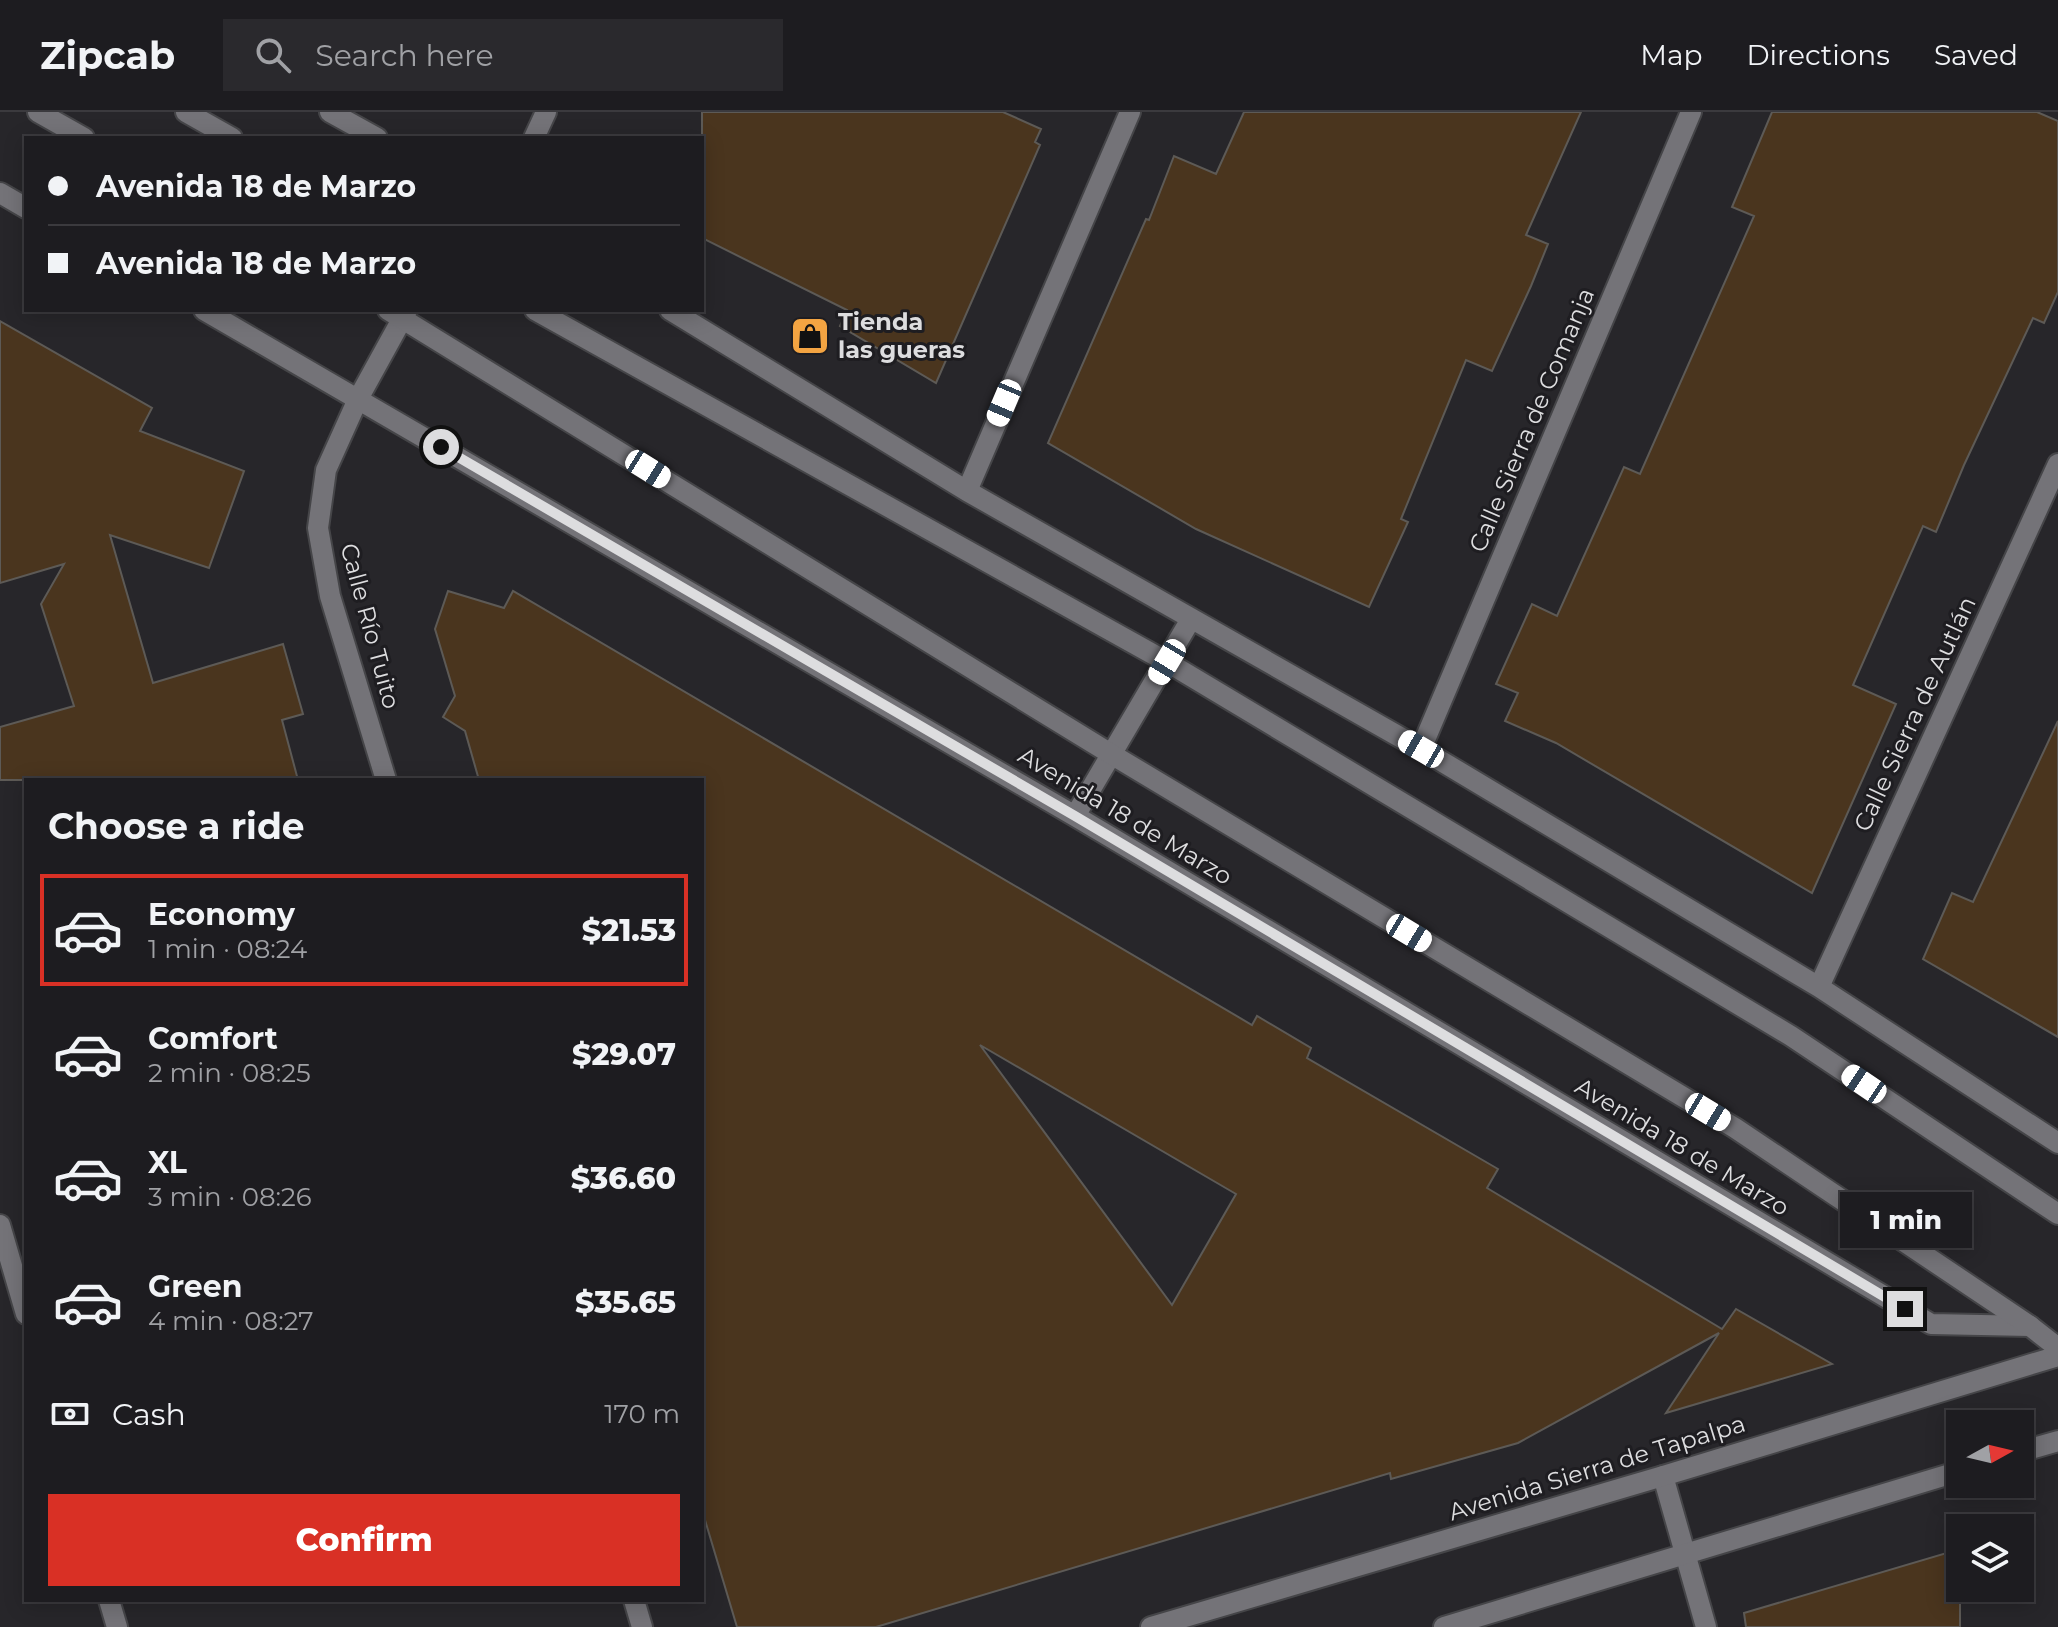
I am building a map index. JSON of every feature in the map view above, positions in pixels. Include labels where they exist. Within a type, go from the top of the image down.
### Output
[{"type":"street","points":[[38,112],[80,136]]},
{"type":"street","points":[[186,112],[228,136]]},
{"type":"street","points":[[330,112],[373,136]]},
{"type":"street","points":[[535,136],[546,112]]},
{"type":"street","points":[[967,491],[1130,112]]},
{"type":"street","name":"Calle Sierra de Comanja","points":[[1421,749],[1691,112]]},
{"type":"street","points":[[0,193],[24,207]]},
{"type":"street","name":"Avenida 18 de Marzo","points":[[207,312],[1075,816],[1931,1324],[2030,1326]]},
{"type":"street","points":[[539,312],[1167,662],[1791,1036],[2058,1214]]},
{"type":"street","points":[[673,312],[967,491],[1421,749],[1819,987],[2058,1143]]},
{"type":"street","name":"Avenida 18 de Marzo","points":[[399,313],[1111,754],[1735,1128],[2030,1326],[2058,1348]]},
{"type":"street","name":"Calle Río Tuito","points":[[385,778],[330,596],[318,528],[326,470],[399,313]]},
{"type":"street","name":"Calle Sierra de Autlán","points":[[1819,987],[2058,464]]},
{"type":"street","points":[[1075,816],[1191,619]]},
{"type":"street","points":[[0,1225],[24,1307]]},
{"type":"street","name":"Avenida Sierra de Tapalpa","points":[[1161,1626],[2058,1356]]},
{"type":"street","points":[[2034,1448],[2058,1441]]},
{"type":"street","points":[[1444,1627],[1946,1475]]},
{"type":"street","points":[[1663,1476],[1706,1627]]},
{"type":"street","points":[[110,1602],[117,1627]]},
{"type":"street","points":[[635,1602],[642,1627]]},
{"type":"building","points":[[702,112],[1003,112],[1041,129],[1035,142],[1040,145],[936,383],[840,326],[847,310],[704,239]]},
{"type":"building","points":[[1244,112],[1581,112],[1526,235],[1548,244],[1531,286],[1492,371],[1466,360],[1401,519],[1408,522],[1369,607],[1196,529],[1048,443],[1146,219],[1149,220],[1174,156],[1216,174]]},
{"type":"building","points":[[1772,112],[2037,112],[2058,121],[2058,292],[2044,323],[2033,318],[1936,532],[1923,526],[1853,685],[1896,704],[1812,893],[1556,743],[1505,721],[1518,693],[1496,684],[1532,604],[1557,616],[1624,467],[1640,474],[1754,216],[1732,207]]},
{"type":"building","points":[[0,321],[152,408],[140,431],[244,471],[209,568],[110,535],[153,683],[283,644],[303,714],[282,720],[297,778],[0,780],[0,727],[74,706],[41,604],[64,564],[0,583]]},
{"type":"building","points":[[448,591],[504,608],[513,591],[1252,1025],[1257,1016],[1311,1048],[1307,1058],[1498,1169],[1487,1188],[1722,1329],[1736,1309],[1832,1364],[1666,1413],[1719,1333],[1518,1443],[1391,1479],[1390,1473],[876,1627],[737,1627],[704,1517],[704,778],[478,778],[465,731],[443,717],[455,696],[435,629]],"holes":[[[980,1045],[1236,1194],[1172,1305]]]},
{"type":"building","points":[[2058,721],[2058,1037],[1923,959],[1952,893],[1973,902]]},
{"type":"building","points":[[1946,1553],[1946,1602],[1960,1602],[1960,1627],[1746,1627],[1744,1613]]},
{"type":"place","name":"Tienda las gueras","points":[[810,336]]},
{"type":"route","points":[[441,447],[1075,816],[1905,1309]]}]
